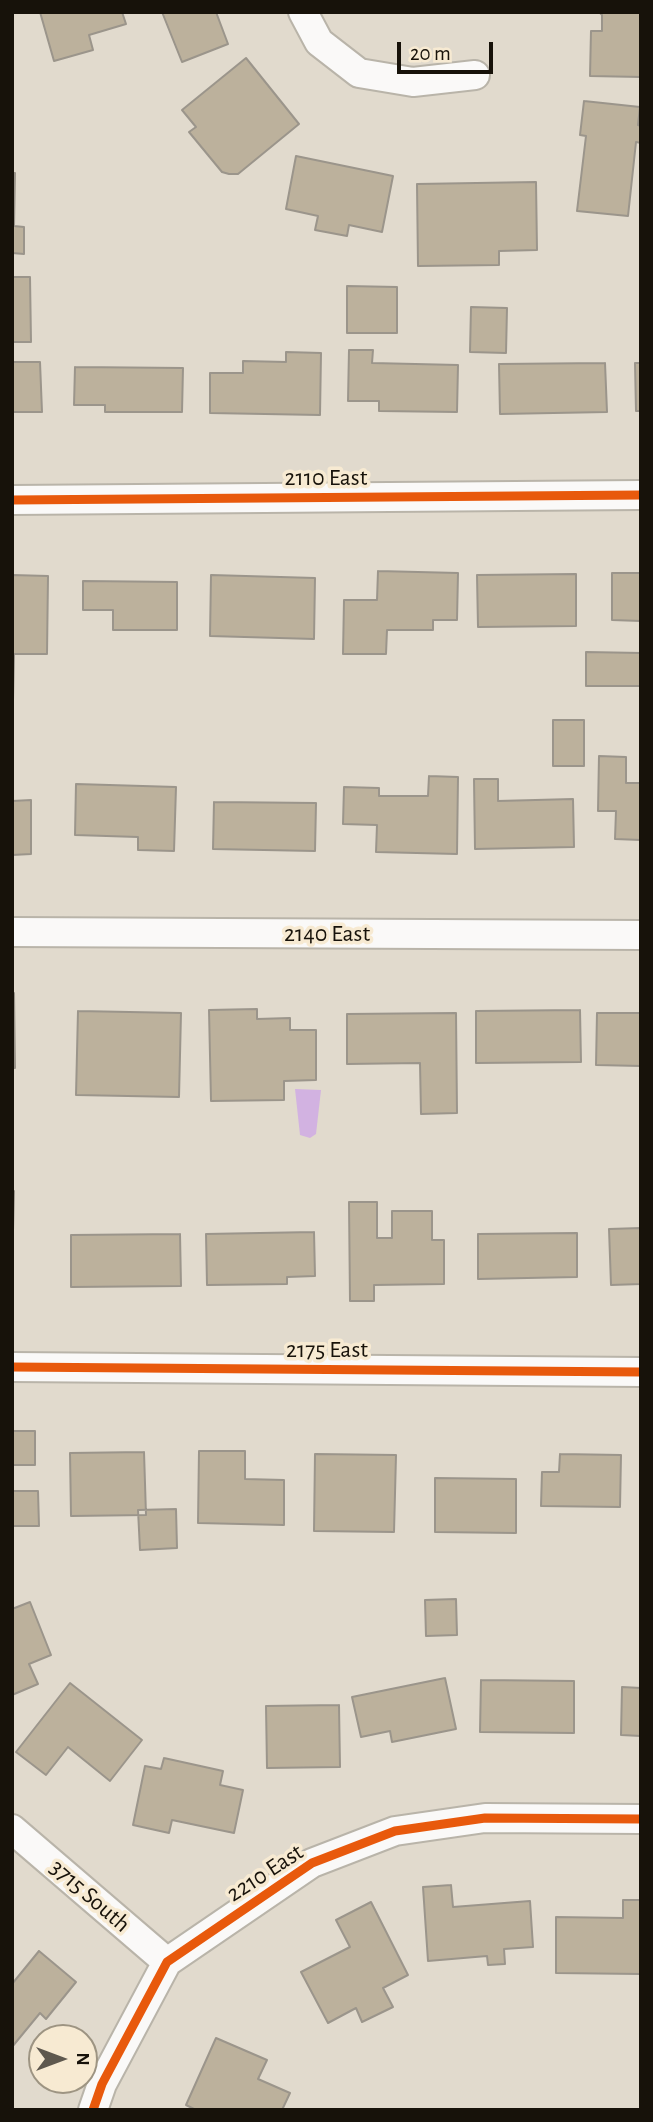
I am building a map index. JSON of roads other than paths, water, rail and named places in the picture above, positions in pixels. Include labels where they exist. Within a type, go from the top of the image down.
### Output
[{"type":"street","points":[[303,12],[319,42],[359,73],[413,82],[475,75]]},
{"type":"street","name":"2110 East","points":[[12,500],[641,495]]},
{"type":"street","name":"2140 East","points":[[12,932],[641,935]]},
{"type":"street","name":"2175 East","points":[[12,1367],[641,1372]]},
{"type":"street","name":"2210 East","points":[[93,2110],[102,2084],[167,1962],[312,1863],[395,1830],[485,1818],[641,1819]]},
{"type":"street","name":"3715 South","points":[[12,1829],[167,1962]]}]
